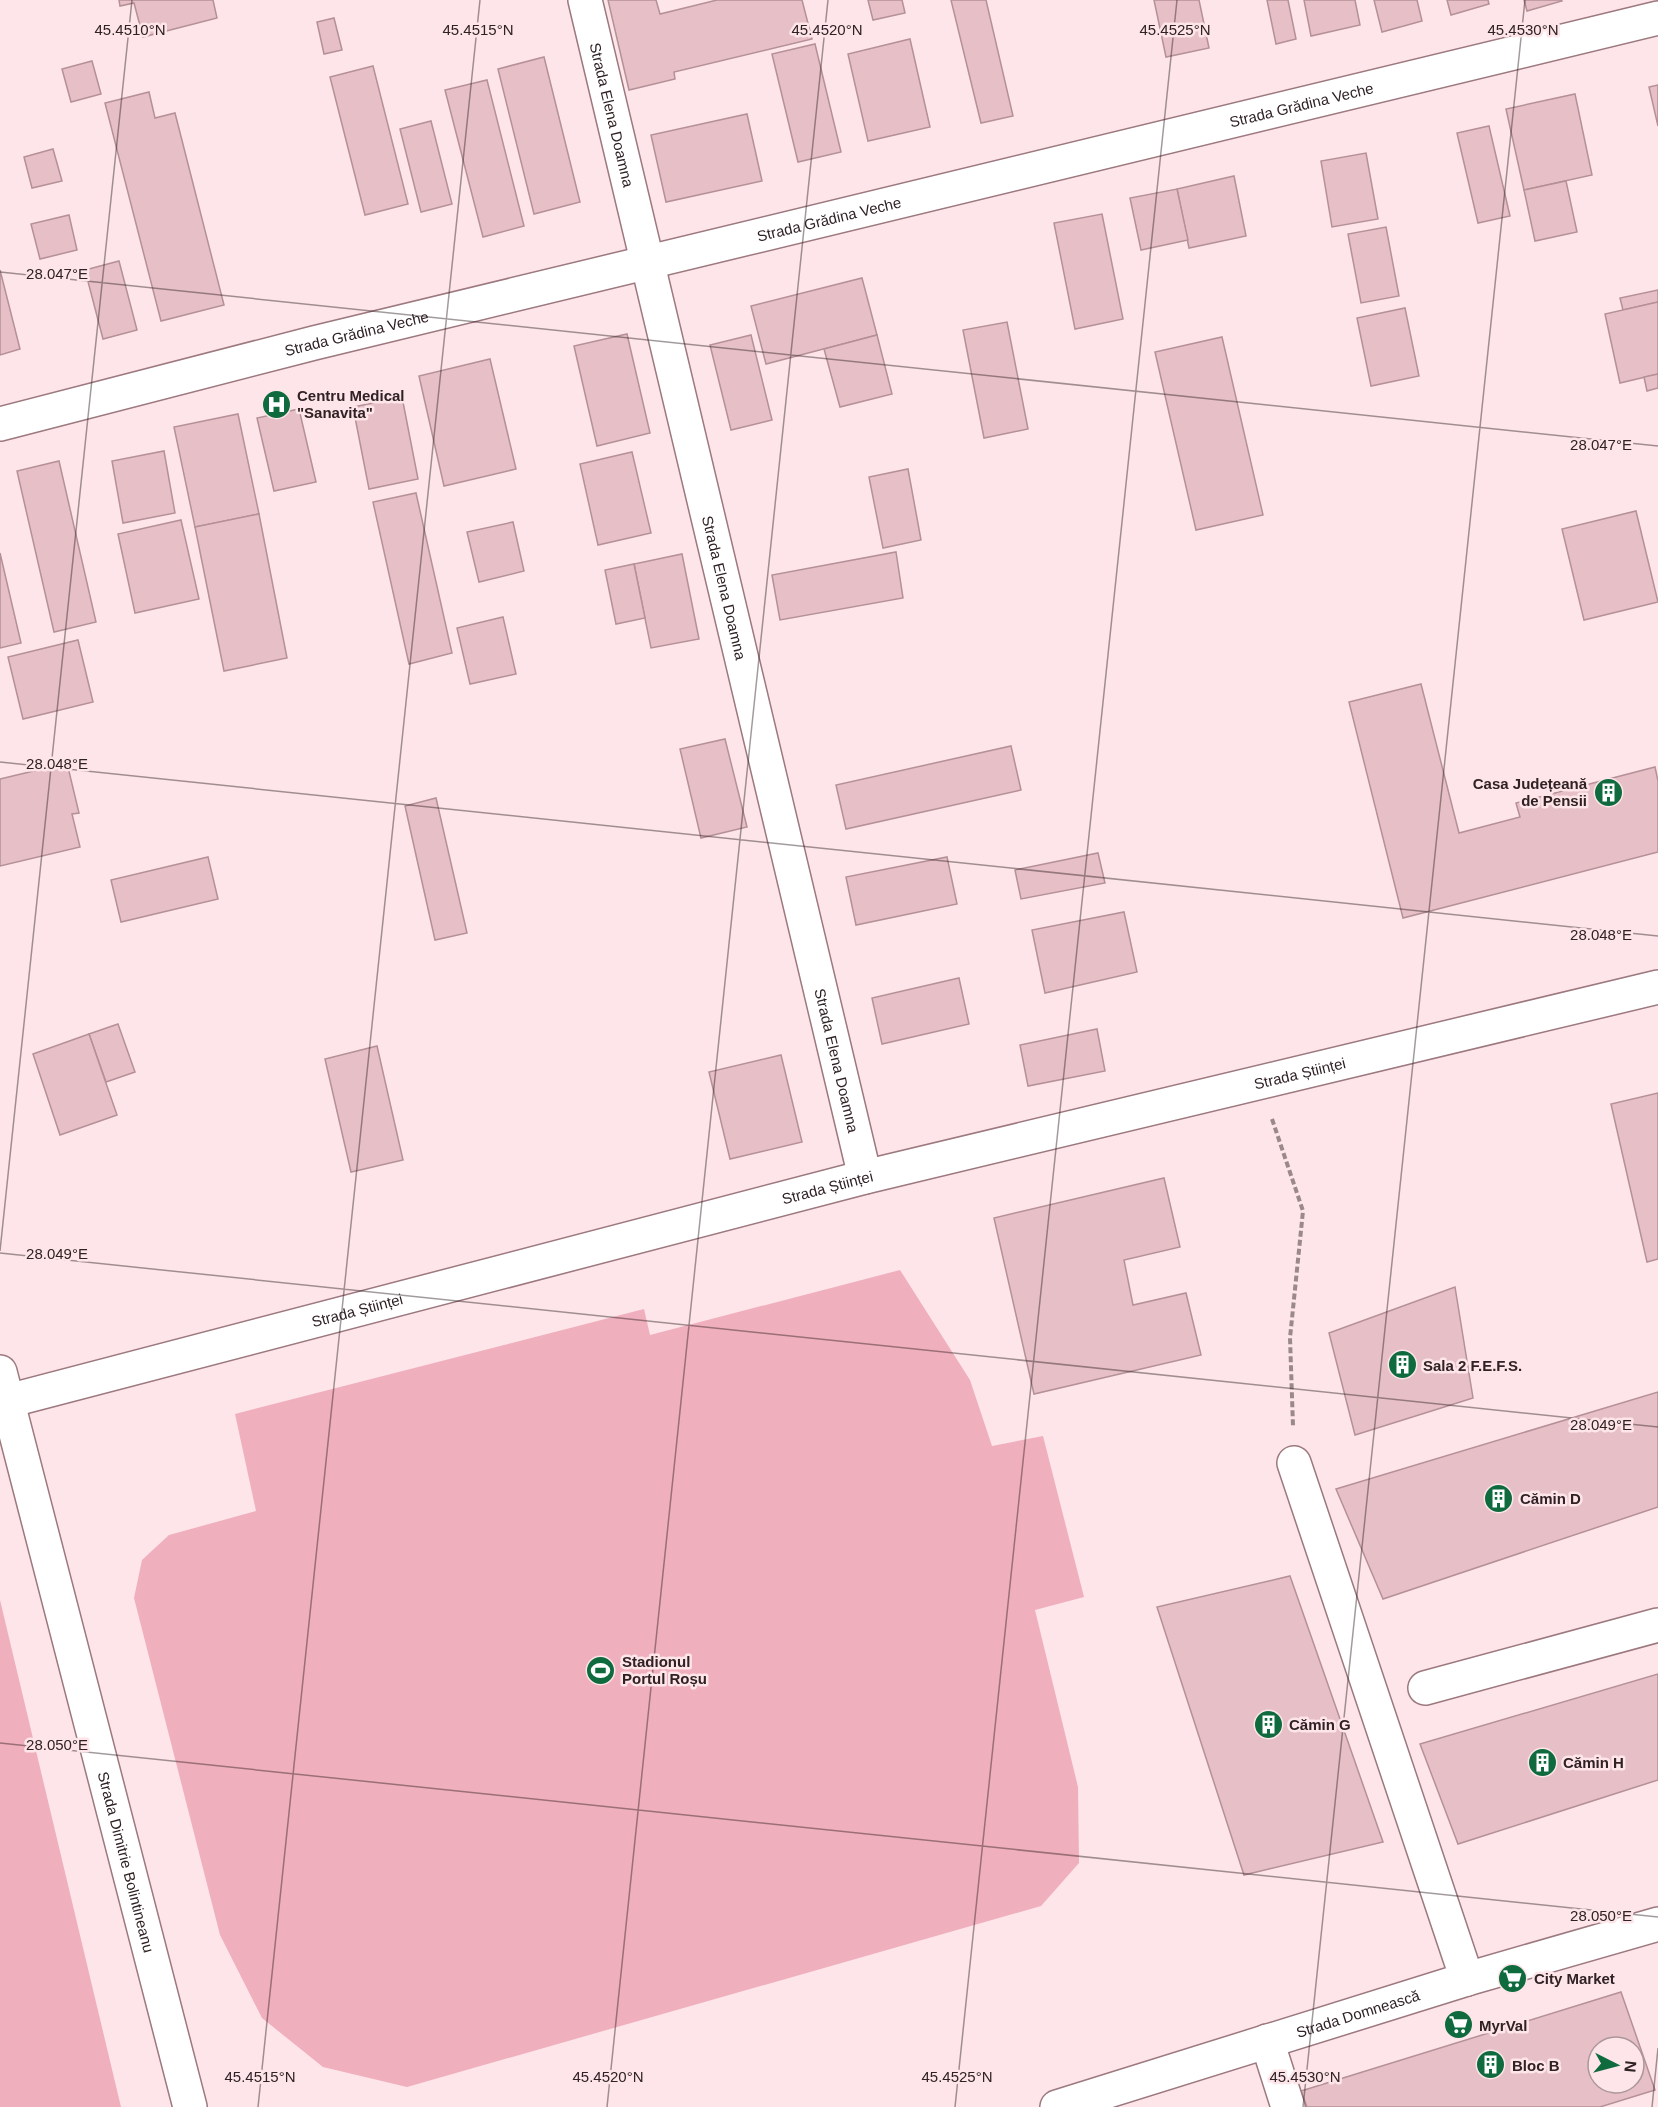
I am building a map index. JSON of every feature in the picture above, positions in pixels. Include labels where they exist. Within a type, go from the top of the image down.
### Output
[{"type":"street","name":"Strada Elena Doamna","points":[[585,0],[866,1177]]},
{"type":"street","name":"Strada Grădina Veche","points":[[0,424],[314,343],[1658,18]]},
{"type":"street","name":"Strada Științei","points":[[2,1392],[866,1177],[1658,987]]},
{"type":"street","name":"Strada Dimitrie Bolintineanu","points":[[2,1392],[190,2107]]},
{"type":"street","points":[[1294,1463],[1467,1979]]},
{"type":"street","points":[[1425,1688],[1658,1625]]},
{"type":"street","name":"Strada Domnească","points":[[1075,2104],[1467,1979],[1657,1928]]},
{"type":"street","points":[[1267,2041],[1288,2107]]},
{"type":"path","points":[[1260,1083],[1303,1211],[1290,1338],[1294,1463]]},
{"type":"shaded area","name":"Stadionul Portul Roșu","points":[[900,1270],[970,1380],[992,1446],[1043,1436],[1084,1597],[1035,1610],[1078,1787],[1079,1863],[1041,1906],[407,2087],[323,2067],[262,2018],[220,1935],[134,1598],[142,1560],[169,1535],[256,1511],[235,1414],[644,1309],[650,1335]]},
{"type":"shaded area","points":[[0,1600],[121,2107],[0,2107]]},
{"type":"building","points":[[119,0],[213,0],[217,18],[143,37],[134,3],[120,6]]},
{"type":"building","points":[[608,0],[656,0],[660,14],[717,0],[802,0],[812,39],[674,72],[675,79],[629,90]]},
{"type":"building","points":[[868,0],[902,0],[905,13],[873,20]]},
{"type":"building","points":[[951,0],[986,0],[1013,116],[981,123]]},
{"type":"building","points":[[1154,0],[1199,0],[1209,48],[1166,57]]},
{"type":"building","points":[[1267,0],[1288,0],[1296,39],[1276,44]]},
{"type":"building","points":[[1304,0],[1355,0],[1360,25],[1311,36]]},
{"type":"building","points":[[1374,0],[1417,0],[1422,21],[1382,32]]},
{"type":"building","points":[[1447,0],[1488,0],[1489,4],[1451,15]]},
{"type":"building","points":[[1524,0],[1561,0],[1562,1],[1527,11]]},
{"type":"building","points":[[334,18],[342,50],[324,54],[317,22]]},
{"type":"building","points":[[910,39],[930,127],[868,141],[848,54]]},
{"type":"building","points":[[815,44],[841,152],[798,162],[772,54]]},
{"type":"building","points":[[544,57],[580,202],[534,214],[498,69]]},
{"type":"building","points":[[92,61],[101,94],[71,102],[62,69]]},
{"type":"building","points":[[373,66],[408,204],[365,215],[330,77]]},
{"type":"building","points":[[487,80],[524,226],[483,237],[445,90]]},
{"type":"building","points":[[1658,85],[1658,126],[1649,87]]},
{"type":"building","points":[[149,92],[155,118],[175,113],[224,305],[161,321],[105,103]]},
{"type":"building","points":[[1575,94],[1592,175],[1524,190],[1506,109]]},
{"type":"building","points":[[747,114],[762,181],[666,202],[651,135]]},
{"type":"building","points":[[431,121],[452,204],[421,212],[400,129]]},
{"type":"building","points":[[1489,126],[1510,216],[1478,223],[1457,133]]},
{"type":"building","points":[[53,149],[62,181],[32,188],[24,157]]},
{"type":"building","points":[[1366,153],[1378,219],[1332,227],[1321,161]]},
{"type":"building","points":[[1234,176],[1246,236],[1189,248],[1177,189]]},
{"type":"building","points":[[1566,181],[1577,232],[1535,241],[1524,190]]},
{"type":"building","points":[[1177,189],[1188,240],[1141,250],[1130,198]]},
{"type":"building","points":[[1102,214],[1123,319],[1075,329],[1054,223]]},
{"type":"building","points":[[69,215],[77,250],[40,259],[31,224]]},
{"type":"building","points":[[1386,227],[1399,296],[1361,303],[1348,234]]},
{"type":"building","points":[[119,261],[137,330],[103,339],[85,270]]},
{"type":"building","points":[[0,270],[20,349],[0,355]]},
{"type":"building","points":[[862,278],[877,335],[766,364],[751,306]]},
{"type":"building","points":[[1658,290],[1658,302],[1623,310],[1620,298]]},
{"type":"building","points":[[1658,302],[1658,374],[1620,383],[1605,314]]},
{"type":"building","points":[[1405,308],[1419,376],[1371,386],[1357,318]]},
{"type":"building","points":[[1007,322],[1028,429],[984,438],[963,330]]},
{"type":"building","points":[[627,334],[650,433],[597,446],[574,346]]},
{"type":"building","points":[[751,335],[772,420],[731,430],[710,345]]},
{"type":"building","points":[[877,335],[892,394],[840,407],[824,349]]},
{"type":"building","points":[[1222,337],[1263,515],[1196,530],[1155,352]]},
{"type":"building","points":[[490,359],[516,469],[444,486],[419,376]]},
{"type":"building","points":[[1658,374],[1658,388],[1647,391],[1644,377]]},
{"type":"building","points":[[402,397],[418,479],[369,489],[353,407]]},
{"type":"building","points":[[299,409],[316,482],[274,491],[257,418]]},
{"type":"building","points":[[238,414],[259,514],[195,527],[174,427]]},
{"type":"building","points":[[164,451],[175,513],[123,523],[112,461]]},
{"type":"building","points":[[632,452],[651,533],[598,545],[580,464]]},
{"type":"building","points":[[59,461],[96,622],[54,632],[17,471]]},
{"type":"building","points":[[908,469],[921,540],[883,548],[869,477]]},
{"type":"building","points":[[416,493],[452,653],[409,664],[373,502]]},
{"type":"building","points":[[1636,511],[1658,602],[1584,620],[1562,529]]},
{"type":"building","points":[[259,514],[287,658],[224,671],[195,527]]},
{"type":"building","points":[[181,520],[199,599],[135,613],[118,534]]},
{"type":"building","points":[[513,522],[524,571],[479,582],[467,532]]},
{"type":"building","points":[[896,552],[903,598],[780,620],[772,575]]},
{"type":"building","points":[[0,553],[21,643],[0,648]]},
{"type":"building","points":[[682,554],[699,639],[651,648],[634,564]]},
{"type":"building","points":[[634,564],[645,618],[616,624],[605,570]]},
{"type":"building","points":[[503,617],[516,674],[470,684],[457,628]]},
{"type":"building","points":[[78,640],[93,702],[23,719],[8,657]]},
{"type":"building","name":"Casa Județeană de Pensii","points":[[1421,684],[1459,833],[1520,817],[1516,803],[1655,767],[1658,781],[1658,852],[1403,918],[1349,702]]},
{"type":"building","points":[[725,739],[747,827],[701,838],[680,749]]},
{"type":"building","points":[[1011,746],[1021,790],[846,829],[836,785]]},
{"type":"building","points":[[67,763],[79,813],[72,814],[80,847],[0,866],[0,779]]},
{"type":"building","points":[[436,798],[467,933],[435,940],[405,806]]},
{"type":"building","points":[[1098,853],[1105,883],[1021,899],[1015,870]]},
{"type":"building","points":[[208,857],[218,899],[121,922],[111,880]]},
{"type":"building","points":[[947,857],[957,904],[856,925],[846,877]]},
{"type":"building","points":[[1124,912],[1137,972],[1045,993],[1032,930]]},
{"type":"building","points":[[959,978],[969,1024],[882,1044],[872,998]]},
{"type":"building","points":[[118,1024],[135,1072],[106,1082],[89,1034]]},
{"type":"building","points":[[1097,1029],[1105,1071],[1028,1086],[1020,1045]]},
{"type":"building","points":[[89,1034],[117,1115],[60,1135],[33,1054]]},
{"type":"building","points":[[377,1046],[403,1160],[351,1172],[325,1059]]},
{"type":"building","points":[[781,1055],[802,1142],[730,1159],[709,1072]]},
{"type":"building","points":[[1658,1093],[1658,1259],[1647,1262],[1611,1104]]},
{"type":"building","points":[[1164,1178],[1180,1247],[1124,1260],[1133,1305],[1186,1293],[1201,1355],[1034,1394],[994,1218]]},
{"type":"building","name":"Sala 2 F.E.F.S.","points":[[1455,1287],[1473,1398],[1355,1435],[1329,1333]]},
{"type":"building","name":"Cămin D","points":[[1658,1392],[1658,1507],[1383,1599],[1336,1489]]},
{"type":"building","name":"Cămin G","points":[[1290,1576],[1383,1842],[1244,1875],[1157,1607]]},
{"type":"building","name":"Cămin H","points":[[1658,1674],[1658,1780],[1458,1844],[1420,1744]]},
{"type":"building","name":"Bloc B","points":[[1621,1992],[1636,2035],[1586,2035],[1586,2095],[1639,2095],[1600,2107],[1307,2107],[1301,2091]]},
{"type":"building","name":"Bloc B","points":[[1646,2064],[1655,2090],[1646,2093]]},
{"type":"place","name":"Centru Medical \"Sanavita\"","points":[[276,404]]},
{"type":"place","name":"Casa Județeană de Pensii","points":[[1608,792]]},
{"type":"place","name":"Sala 2 F.E.F.S.","points":[[1402,1365]]},
{"type":"place","name":"Cămin D","points":[[1499,1498]]},
{"type":"place","name":"Stadionul Portul Roșu","points":[[601,1670]]},
{"type":"place","name":"Cămin G","points":[[1268,1724]]},
{"type":"place","name":"Cămin H","points":[[1542,1762]]},
{"type":"place","name":"City Market","points":[[1513,1978]]},
{"type":"place","name":"MyrVal","points":[[1458,2025]]},
{"type":"place","name":"Bloc B","points":[[1491,2065]]}]
